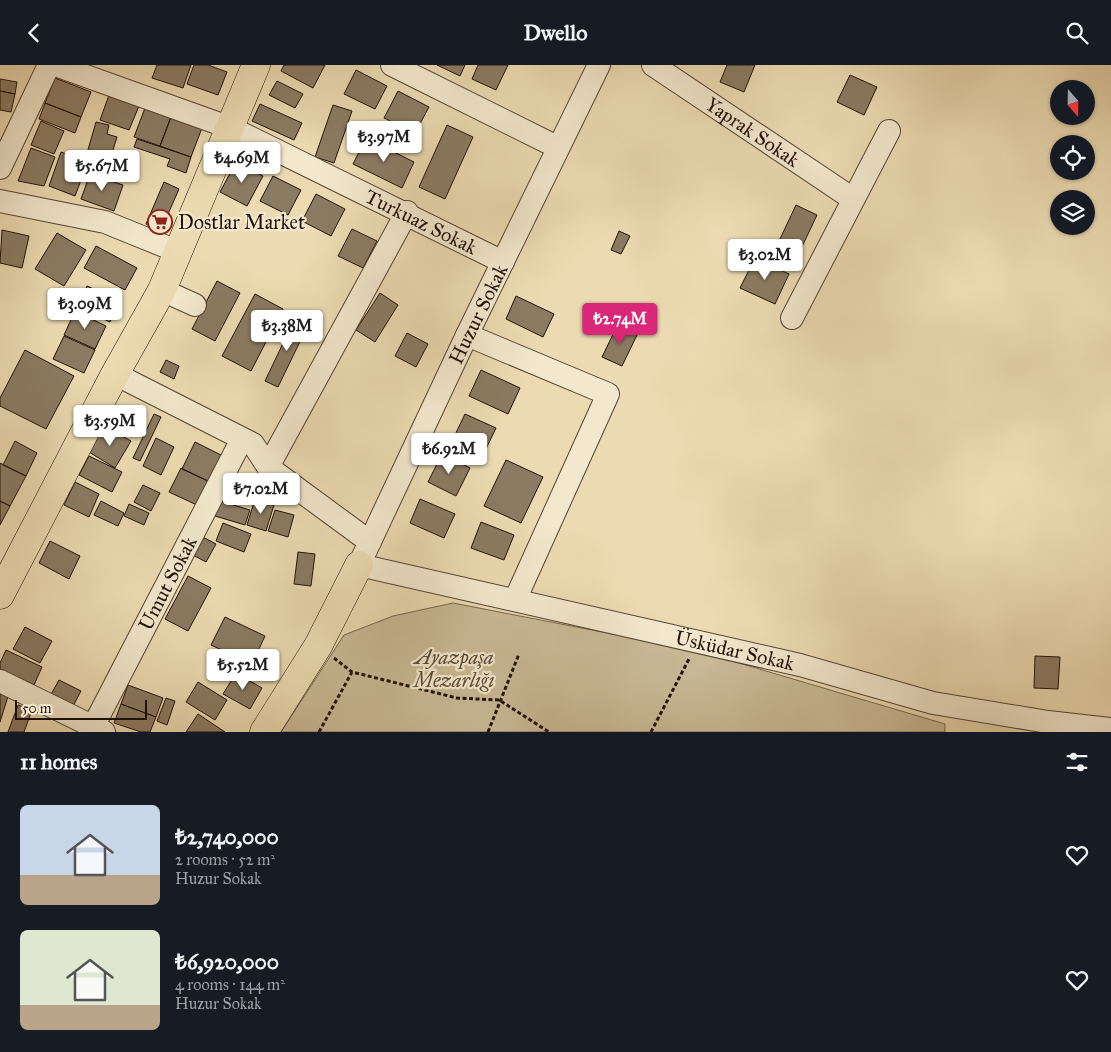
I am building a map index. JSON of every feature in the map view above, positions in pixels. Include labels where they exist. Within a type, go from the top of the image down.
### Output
[{"type":"main road","points":[[0,595],[115,374],[162,290],[256,65]]},
{"type":"main road","points":[[264,732],[318,646],[365,553]]},
{"type":"street","points":[[0,168],[49,65]]},
{"type":"street","name":"Turkuaz Sokak","points":[[54,65],[231,128],[407,212],[504,262]]},
{"type":"street","points":[[392,65],[557,147]]},
{"type":"street","name":"Huzur Sokak","points":[[365,553],[557,147],[599,65]]},
{"type":"street","name":"Yaprak Sokak","points":[[653,65],[853,199]]},
{"type":"street","points":[[792,318],[889,131]]},
{"type":"street","points":[[0,201],[105,222],[179,252]]},
{"type":"street","points":[[268,467],[407,212]]},
{"type":"street","points":[[162,290],[195,305]]},
{"type":"street","points":[[467,335],[608,394],[515,600]]},
{"type":"street","points":[[115,374],[253,444],[268,467],[365,553]]},
{"type":"street","name":"Umut Sokak","points":[[98,729],[242,439]]},
{"type":"street","name":"Üsküdar Sokak","points":[[365,553],[515,600],[800,665],[933,703],[1048,722],[1111,729]]},
{"type":"street","points":[[0,681],[98,729]]},
{"type":"path","points":[[651,732],[698,641]]},
{"type":"path","points":[[318,646],[352,672],[457,698],[498,700],[549,732]]},
{"type":"path","points":[[488,732],[498,700],[518,654]]},
{"type":"path","points":[[319,732],[352,672]]},
{"type":"green space","name":"Ayazpaşa Mezarlığı","points":[[453,603],[695,650],[945,724],[945,732],[281,732],[344,635],[393,616]]},
{"type":"building","points":[[157,65],[191,65],[183,88],[152,78]]},
{"type":"building","points":[[194,65],[208,65],[227,72],[218,95],[187,84]]},
{"type":"building","points":[[284,65],[325,65],[313,88],[281,71]]},
{"type":"building","points":[[437,65],[465,65],[460,76]]},
{"type":"building","points":[[478,65],[508,65],[496,90],[472,79]]},
{"type":"building","points":[[727,65],[755,65],[744,92],[720,82]]},
{"type":"building","points":[[356,70],[387,86],[375,109],[344,94]]},
{"type":"building","points":[[850,75],[877,87],[864,115],[837,102]]},
{"type":"building","points":[[55,78],[91,92],[81,117],[45,103]]},
{"type":"building","points":[[0,79],[17,82],[15,94],[0,91]]},
{"type":"building","points":[[277,81],[303,94],[295,108],[269,95]]},
{"type":"building","points":[[0,91],[15,94],[11,112],[0,110]]},
{"type":"building","points":[[398,91],[429,107],[415,133],[384,118]]},
{"type":"building","points":[[109,95],[139,106],[129,130],[100,120]]},
{"type":"building","points":[[45,103],[81,117],[75,133],[39,119]]},
{"type":"building","points":[[260,104],[302,123],[294,140],[252,121]]},
{"type":"building","points":[[333,105],[352,111],[334,163],[315,157]]},
{"type":"building","points":[[145,108],[171,117],[160,146],[134,137]]},
{"type":"building","points":[[171,117],[202,128],[191,157],[160,146]]},
{"type":"building","points":[[41,121],[64,131],[54,154],[31,145]]},
{"type":"building","points":[[96,122],[109,125],[107,134],[117,137],[108,166],[85,160]]},
{"type":"building","points":[[447,125],[473,137],[445,199],[419,187]]},
{"type":"building","points":[[366,138],[414,162],[402,188],[353,164]]},
{"type":"building","points":[[137,139],[191,157],[186,173],[167,166],[170,159],[134,147]]},
{"type":"building","points":[[31,148],[55,157],[44,186],[18,181]]},
{"type":"building","points":[[61,152],[88,162],[75,196],[49,186]]},
{"type":"building","points":[[236,162],[263,176],[247,206],[220,192]]},
{"type":"building","points":[[90,174],[123,185],[114,211],[81,199]]},
{"type":"building","points":[[273,176],[301,190],[288,215],[260,201]]},
{"type":"building","points":[[164,182],[179,189],[161,230],[146,224]]},
{"type":"building","points":[[316,194],[345,209],[331,236],[302,221]]},
{"type":"building","points":[[796,205],[817,215],[800,251],[779,241]]},
{"type":"building","points":[[352,229],[377,241],[363,268],[338,256]]},
{"type":"building","points":[[2,230],[29,236],[22,268],[0,263]]},
{"type":"building","points":[[619,231],[630,236],[621,254],[611,250]]},
{"type":"building","points":[[57,233],[86,250],[64,286],[35,269]]},
{"type":"building","points":[[96,246],[137,268],[125,290],[84,268]]},
{"type":"building","points":[[755,258],[789,274],[775,304],[740,288]]},
{"type":"building","points":[[217,281],[240,293],[215,341],[192,329]]},
{"type":"building","points":[[87,286],[120,301],[110,322],[77,307]]},
{"type":"building","points":[[380,293],[398,305],[375,342],[356,330]]},
{"type":"building","points":[[255,294],[283,309],[251,371],[222,356]]},
{"type":"building","points":[[516,296],[554,314],[543,337],[506,319]]},
{"type":"building","points":[[75,311],[106,326],[95,349],[64,335]]},
{"type":"building","points":[[296,316],[309,323],[278,387],[265,381]]},
{"type":"building","points":[[618,324],[638,333],[622,366],[602,357]]},
{"type":"building","points":[[407,333],[428,344],[416,367],[395,356]]},
{"type":"building","points":[[64,336],[95,350],[84,373],[53,359]]},
{"type":"building","points":[[25,350],[74,376],[46,429],[0,406],[0,398]]},
{"type":"building","points":[[166,360],[179,366],[174,379],[160,372]]},
{"type":"building","points":[[481,370],[520,388],[508,414],[469,396]]},
{"type":"building","points":[[154,414],[161,417],[140,461],[133,458]]},
{"type":"building","points":[[465,414],[496,428],[484,453],[453,439]]},
{"type":"building","points":[[104,426],[131,441],[115,468],[89,452]]},
{"type":"building","points":[[156,438],[174,447],[161,475],[143,466]]},
{"type":"building","points":[[15,441],[37,453],[26,476],[3,465]]},
{"type":"building","points":[[195,442],[223,456],[210,482],[182,469]]},
{"type":"building","points":[[442,454],[470,468],[456,496],[428,482]]},
{"type":"building","points":[[89,456],[122,472],[112,492],[79,475]]},
{"type":"building","points":[[506,460],[543,477],[521,523],[484,506]]},
{"type":"building","points":[[0,463],[26,476],[10,506],[0,501]]},
{"type":"building","points":[[181,468],[210,482],[199,506],[169,492]]},
{"type":"building","points":[[75,482],[99,494],[89,517],[64,505]]},
{"type":"building","points":[[143,485],[160,493],[151,511],[134,502]]},
{"type":"building","points":[[255,499],[274,505],[266,531],[247,525]]},
{"type":"building","points":[[420,499],[455,514],[444,538],[410,523]]},
{"type":"building","points":[[0,501],[10,506],[0,525]]},
{"type":"building","points":[[101,501],[124,513],[118,526],[94,515]]},
{"type":"building","points":[[220,501],[250,510],[245,525],[215,516]]},
{"type":"building","points":[[129,504],[149,513],[144,525],[124,516]]},
{"type":"building","points":[[275,510],[294,515],[288,537],[268,531]]},
{"type":"building","points":[[481,522],[514,535],[504,560],[471,548]]},
{"type":"building","points":[[223,523],[251,534],[244,552],[216,541]]},
{"type":"building","points":[[201,536],[216,544],[206,562],[191,554]]},
{"type":"building","points":[[50,541],[80,556],[69,579],[39,563]]},
{"type":"building","points":[[298,552],[315,554],[311,586],[294,584]]},
{"type":"building","points":[[188,576],[211,588],[188,631],[165,619]]},
{"type":"building","points":[[225,617],[265,636],[252,664],[211,645]]},
{"type":"building","points":[[25,627],[52,641],[40,663],[13,649]]},
{"type":"building","points":[[6,650],[42,667],[34,685],[0,669],[0,663]]},
{"type":"building","points":[[1035,656],[1060,657],[1058,689],[1034,688]]},
{"type":"building","points":[[236,673],[262,688],[250,709],[223,694]]},
{"type":"building","points":[[59,680],[81,691],[71,710],[49,698]]},
{"type":"building","points":[[198,682],[227,700],[215,720],[186,702]]},
{"type":"building","points":[[128,685],[163,698],[156,717],[121,704]]},
{"type":"building","points":[[0,687],[10,690],[0,722]]},
{"type":"building","points":[[166,698],[175,701],[167,725],[157,721]]},
{"type":"building","points":[[121,704],[156,717],[150,732],[141,732],[114,723]]},
{"type":"building","points":[[18,705],[32,710],[24,732],[8,732]]},
{"type":"building","points":[[198,714],[225,732],[186,732]]},
{"type":"place","name":"Dostlar Market","points":[[160,222]]}]
